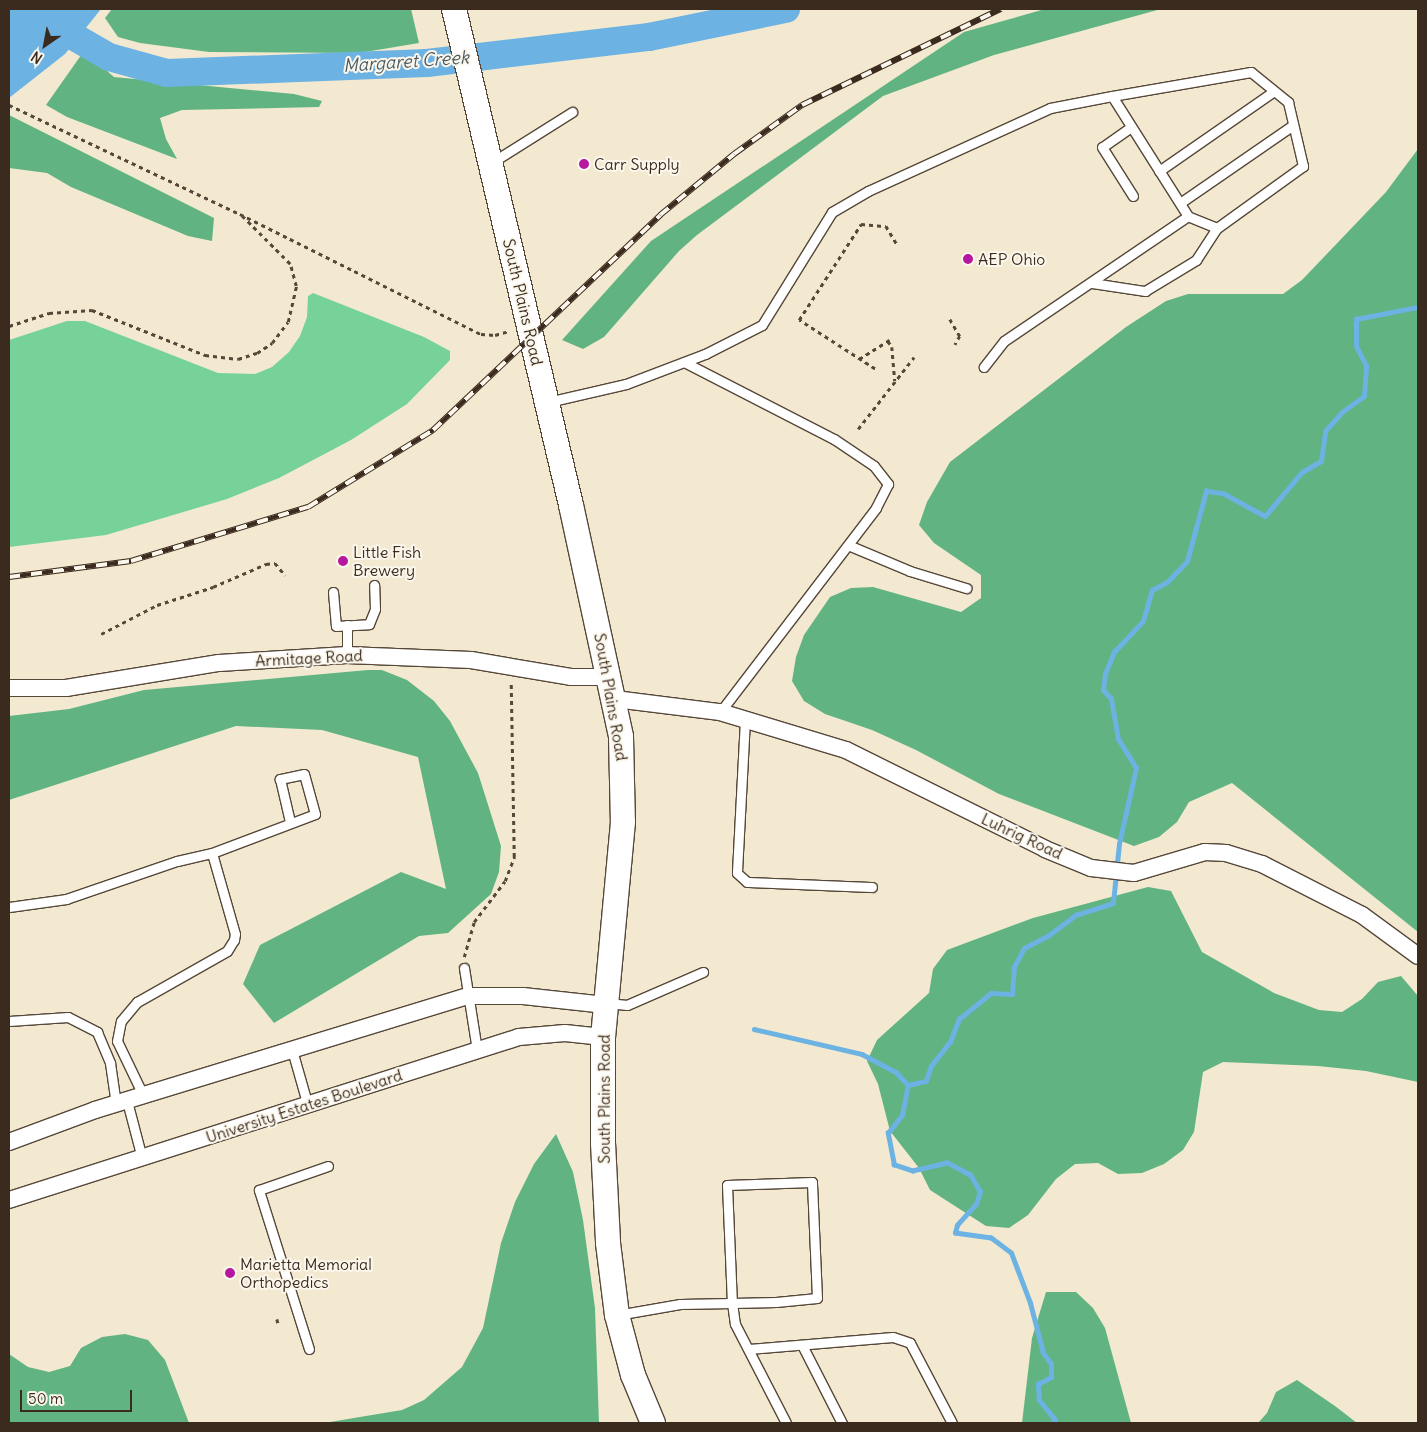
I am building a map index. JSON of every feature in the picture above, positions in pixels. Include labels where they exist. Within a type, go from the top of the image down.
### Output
[{"type":"main road","name":"South Plains Road","points":[[454,9],[612,688],[624,770],[624,822],[604,1037],[603,1144],[608,1243],[617,1315],[633,1375],[654,1423]]},
{"type":"street","name":"Armitage Road","points":[[9,688],[66,688],[218,663],[347,655],[472,660],[571,678],[612,688]]},
{"type":"street","name":"Luhrig Road","points":[[612,688],[720,712],[846,750],[1045,849],[1091,868],[1134,873],[1205,852],[1226,852],[1262,864],[1354,910],[1418,956]]},
{"type":"street","points":[[9,1142],[121,1102],[144,1097],[469,996],[524,996],[606,1004]]},
{"type":"street","name":"University Estates Boulevard","points":[[9,1200],[519,1037],[565,1033],[604,1037]]},
{"type":"lane","points":[[546,403],[626,384],[684,362],[762,325],[832,212],[856,196],[1050,108],[1251,72],[1288,102],[1303,166],[1217,228],[1196,260],[1145,291],[1092,283]]},
{"type":"lane","points":[[1159,171],[1274,91]]},
{"type":"lane","points":[[1112,96],[1188,216],[1217,228]]},
{"type":"lane","points":[[491,163],[572,112]]},
{"type":"lane","points":[[1180,203],[1293,124]]},
{"type":"lane","points":[[1131,127],[1102,147],[1133,196]]},
{"type":"lane","points":[[984,367],[1004,341],[1188,216]]},
{"type":"lane","points":[[684,362],[834,439],[874,466],[888,484],[876,508],[720,712]]},
{"type":"lane","points":[[848,545],[910,571],[966,588]]},
{"type":"lane","points":[[333,592],[336,626],[368,624],[375,609],[374,585]]},
{"type":"lane","points":[[347,625],[347,655]]},
{"type":"lane","points":[[744,719],[737,873],[747,882],[872,887]]},
{"type":"lane","points":[[9,907],[66,899],[177,861],[212,853],[315,814],[304,774],[280,779],[290,822]]},
{"type":"lane","points":[[144,1097],[117,1041],[121,1021],[137,1002],[227,951],[234,940],[235,934],[212,853]]},
{"type":"lane","points":[[464,968],[477,1050]]},
{"type":"lane","points":[[606,1004],[627,1005],[703,972]]},
{"type":"lane","points":[[9,1021],[68,1017],[97,1032],[110,1063],[121,1102],[142,1158]]},
{"type":"lane","points":[[292,1050],[308,1106]]},
{"type":"lane","points":[[309,1349],[259,1190],[328,1166]]},
{"type":"lane","points":[[617,1315],[680,1304],[732,1303],[817,1298],[812,1182],[727,1185],[732,1303],[735,1324],[786,1423]]},
{"type":"lane","points":[[748,1349],[893,1337],[910,1343],[952,1423]]},
{"type":"lane","points":[[802,1345],[842,1423]]},
{"type":"path","points":[[9,105],[240,214],[481,334],[495,335],[528,325]]},
{"type":"path","points":[[9,326],[49,313],[92,310],[205,355],[238,359],[257,353],[272,343],[288,322],[296,286],[290,264],[240,214]]},
{"type":"path","points":[[875,369],[799,320],[861,224],[886,226],[898,246]]},
{"type":"path","points":[[950,319],[960,336],[955,345]]},
{"type":"path","points":[[860,359],[889,341],[892,347],[895,382]]},
{"type":"path","points":[[858,429],[914,357]]},
{"type":"path","points":[[101,634],[157,605],[213,587],[266,564],[275,563],[285,575]]},
{"type":"path","points":[[464,968],[467,939],[474,922],[505,881],[514,857],[516,782],[511,667]]},
{"type":"path","points":[[277,1319],[279,1326]]},
{"type":"green space","points":[[112,9],[411,9],[419,43],[359,53],[209,52],[140,43],[118,37],[105,18]]},
{"type":"green space","points":[[1045,9],[1161,9],[994,55],[883,96],[697,235],[679,251],[604,337],[583,349],[562,340],[651,241],[964,32]]},
{"type":"green space","points":[[84,51],[114,77],[294,94],[322,101],[319,107],[182,110],[160,118],[166,139],[177,159],[67,117],[46,105]]},
{"type":"green space","points":[[9,115],[214,218],[212,241],[188,236],[71,187],[47,173],[9,168]]},
{"type":"green space","points":[[1418,149],[1418,932],[1232,783],[1189,802],[1177,822],[1159,837],[1134,846],[999,794],[916,750],[872,730],[825,714],[804,701],[792,681],[796,657],[804,635],[830,597],[851,588],[873,587],[961,612],[981,598],[981,575],[934,543],[919,525],[927,502],[950,462],[1126,327],[1166,301],[1188,294],[1283,294],[1302,280],[1386,192]]},
{"type":"green space","points":[[313,293],[424,337],[450,351],[450,360],[407,404],[351,440],[279,478],[227,499],[106,535],[9,547],[9,340],[67,321],[85,321],[218,373],[255,374],[272,367],[289,352],[300,336],[307,317],[308,296]]},
{"type":"green space","points":[[382,670],[407,680],[434,701],[450,721],[478,773],[501,846],[499,872],[491,894],[448,933],[419,936],[274,1023],[243,984],[260,945],[401,872],[446,889],[418,757],[322,730],[236,726],[9,800],[9,716],[69,709],[144,690]]},
{"type":"green space","points":[[1148,887],[1171,891],[1202,952],[1274,993],[1319,1010],[1342,1012],[1362,999],[1378,982],[1401,976],[1418,996],[1418,1082],[1366,1071],[1318,1066],[1223,1062],[1203,1072],[1194,1132],[1183,1150],[1164,1164],[1142,1173],[1118,1174],[1098,1163],[1075,1164],[1056,1179],[1028,1215],[1009,1228],[986,1226],[930,1190],[919,1168],[890,1131],[878,1084],[867,1061],[877,1040],[929,993],[933,969],[947,950],[1033,918]]},
{"type":"green space","points":[[556,1134],[573,1172],[583,1220],[595,1308],[599,1423],[324,1423],[402,1410],[424,1400],[462,1367],[483,1328],[501,1243],[515,1202],[534,1164]]},
{"type":"green space","points":[[1046,1292],[1076,1292],[1093,1308],[1105,1328],[1131,1423],[1022,1423],[1032,1338]]},
{"type":"green space","points":[[125,1334],[148,1340],[165,1360],[189,1423],[9,1423],[9,1354],[28,1367],[49,1372],[70,1366],[81,1348],[102,1337]]},
{"type":"green space","points":[[1297,1380],[1357,1423],[1258,1423],[1267,1413],[1276,1392]]},
{"type":"water","points":[[9,9],[101,9],[65,54],[9,98]]},
{"type":"waterway","name":"Margaret Creek","points":[[45,20],[109,57],[167,73],[427,63],[649,37],[786,9]]},
{"type":"waterway","points":[[1052,1423],[1055,1420],[1039,1400],[1038,1384],[1051,1377],[1051,1364],[1043,1353],[1030,1303],[1011,1253],[991,1238],[955,1233],[957,1225],[976,1204],[980,1192],[970,1175],[947,1163],[913,1171],[894,1165],[888,1133],[902,1115],[908,1085],[926,1081],[931,1066],[950,1042],[959,1019],[991,993],[1012,994],[1014,967],[1024,948],[1049,935],[1076,915],[1113,903],[1119,844],[1136,768],[1118,739],[1111,699],[1103,690],[1105,674],[1114,652],[1143,621],[1152,590],[1167,582],[1187,561],[1206,491],[1223,493],[1265,516],[1302,472],[1321,461],[1325,431],[1342,412],[1364,396],[1366,366],[1356,346],[1356,319],[1418,307]]},
{"type":"waterway","points":[[754,1029],[862,1054],[897,1073],[908,1085]]},
{"type":"railway","points":[[9,577],[131,561],[308,507],[433,430],[660,215],[734,154],[802,105],[1001,9]]},
{"type":"place","name":"Carr Supply","points":[[584,164]]},
{"type":"place","name":"AEP Ohio","points":[[968,259]]},
{"type":"place","name":"Little Fish Brewery","points":[[343,561]]},
{"type":"place","name":"Marietta Memorial Orthopedics","points":[[230,1273]]}]
